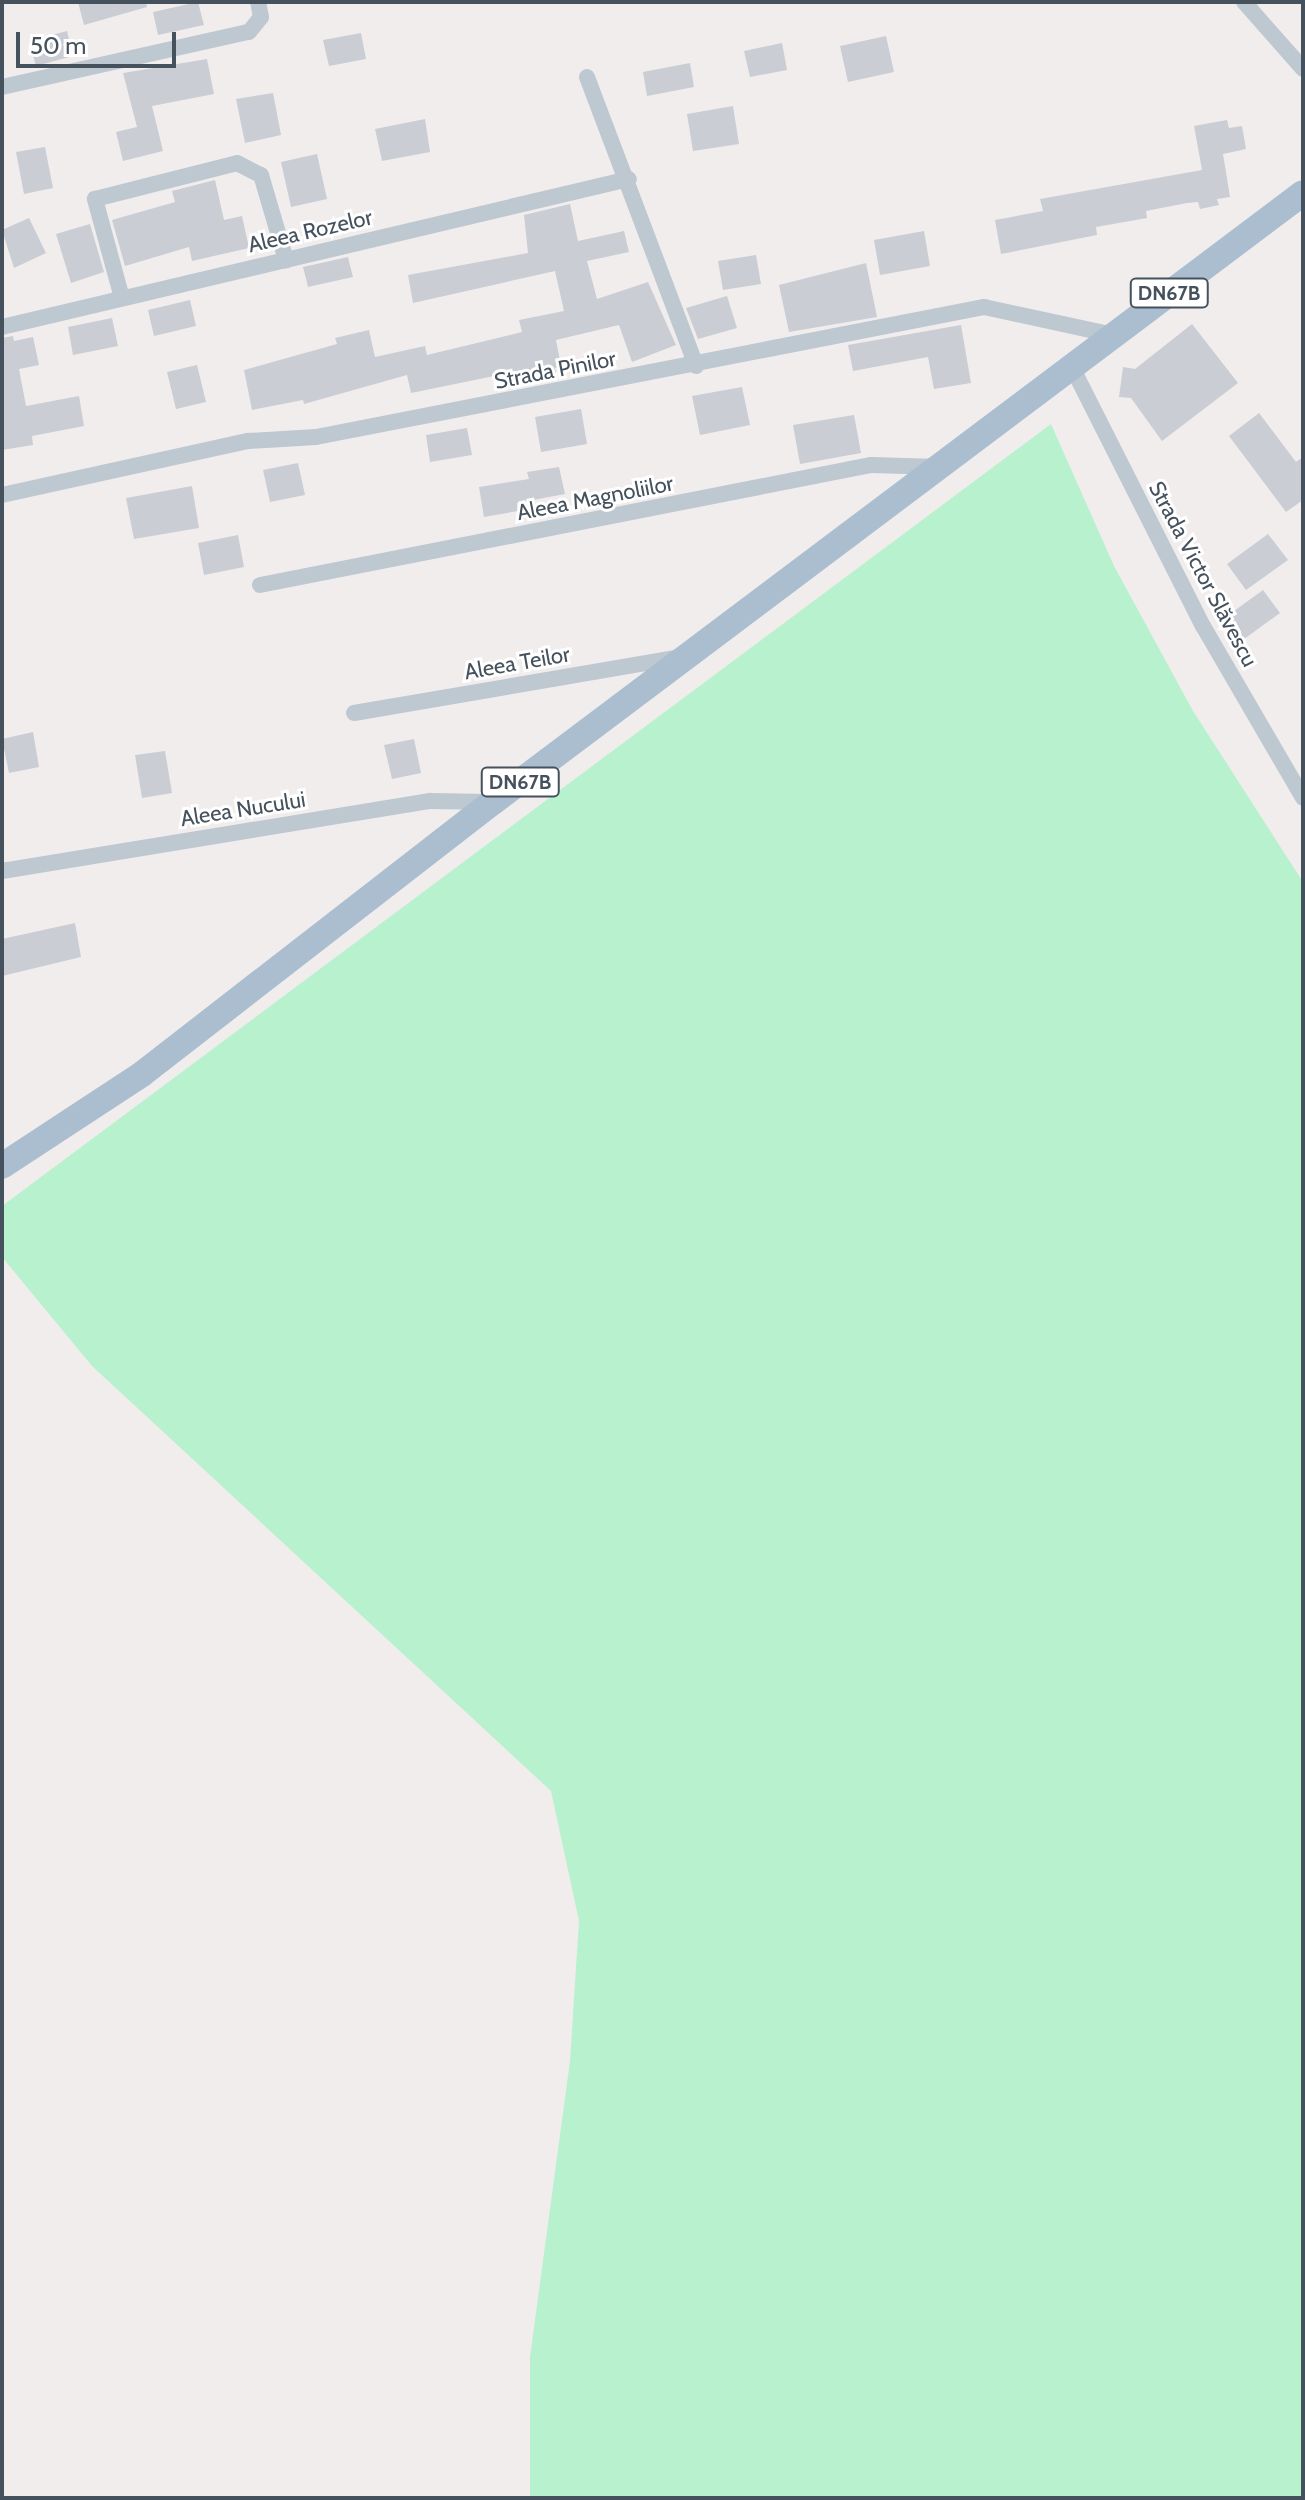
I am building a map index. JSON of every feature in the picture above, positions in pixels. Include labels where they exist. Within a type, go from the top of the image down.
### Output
[{"type":"main road","name":"DN67B","points":[[2,1166],[142,1074],[493,802],[1303,193]]},
{"type":"street","points":[[2,87],[249,32],[261,17],[258,2]]},
{"type":"street","points":[[1244,2],[1303,69]]},
{"type":"street","points":[[587,77],[629,179],[696,366]]},
{"type":"street","points":[[122,298],[95,199],[237,163],[261,175],[286,260]]},
{"type":"street","name":"Aleea Rozelor","points":[[2,327],[629,179]]},
{"type":"street","name":"Strada Pinilor","points":[[2,495],[248,441],[316,437],[696,366],[984,307],[1114,335]]},
{"type":"street","name":"Strada Victor Slăvescu","points":[[1072,367],[1203,626],[1303,798]]},
{"type":"street","name":"Aleea Magnoliilor","points":[[260,585],[871,465],[940,467]]},
{"type":"street","name":"Aleea Teilor","points":[[354,713],[686,657]]},
{"type":"street","name":"Aleea Nucului","points":[[2,871],[430,801],[493,802]]},
{"type":"green space","points":[[1051,424],[1114,566],[1193,711],[1303,882],[1303,2498],[530,2498],[530,2357],[570,2061],[579,1921],[551,1791],[92,1366],[2,1257],[2,1206]]},
{"type":"building","points":[[78,2],[146,2],[147,7],[84,25]]},
{"type":"building","points":[[198,2],[204,25],[158,35],[153,12]]},
{"type":"building","points":[[67,31],[73,56],[36,66],[29,41]]},
{"type":"building","points":[[361,33],[366,59],[329,66],[323,40]]},
{"type":"building","points":[[886,36],[894,72],[848,82],[840,46]]},
{"type":"building","points":[[782,43],[787,70],[750,77],[744,51]]},
{"type":"building","points":[[207,59],[214,94],[152,106],[163,151],[123,161],[116,132],[137,127],[123,73]]},
{"type":"building","points":[[690,63],[694,87],[647,96],[643,72]]},
{"type":"building","points":[[273,93],[281,135],[245,143],[236,99]]},
{"type":"building","points":[[733,106],[739,144],[693,151],[687,114]]},
{"type":"building","points":[[425,119],[430,152],[382,161],[375,129]]},
{"type":"building","points":[[1227,120],[1229,128],[1242,126],[1246,149],[1223,154],[1230,197],[1217,199],[1219,205],[1200,209],[1198,202],[1146,211],[1147,218],[1096,227],[1097,235],[1001,254],[995,220],[1043,211],[1040,199],[1202,170],[1194,126]]},
{"type":"building","points":[[45,147],[53,188],[24,194],[16,152]]},
{"type":"building","points":[[317,154],[327,199],[291,207],[281,162]]},
{"type":"building","points":[[215,180],[224,220],[242,216],[249,248],[192,261],[189,247],[125,266],[112,220],[175,202],[172,191]]},
{"type":"building","points":[[570,204],[578,241],[624,231],[629,252],[587,261],[597,299],[648,282],[676,345],[632,362],[619,325],[556,340],[561,366],[555,368],[557,377],[532,382],[529,369],[411,393],[407,375],[304,404],[303,400],[252,410],[244,370],[337,344],[335,338],[369,330],[375,357],[425,346],[427,355],[522,332],[519,320],[564,311],[555,271],[413,303],[408,275],[528,253],[524,215]]},
{"type":"building","points":[[29,218],[46,253],[14,268],[2,230]]},
{"type":"building","points":[[90,224],[104,272],[71,283],[56,234]]},
{"type":"building","points":[[924,231],[930,266],[880,275],[874,240]]},
{"type":"building","points":[[756,255],[761,284],[723,290],[718,261]]},
{"type":"building","points":[[348,257],[353,277],[308,287],[303,267]]},
{"type":"building","points":[[866,263],[877,317],[789,332],[779,285]]},
{"type":"building","points":[[727,296],[737,328],[698,339],[686,308]]},
{"type":"building","points":[[190,300],[196,326],[154,336],[148,310]]},
{"type":"building","points":[[112,318],[118,346],[73,355],[68,327]]},
{"type":"building","points":[[1192,324],[1238,383],[1162,441],[1131,398],[1119,397],[1123,367],[1135,369]]},
{"type":"building","points":[[961,325],[971,383],[934,389],[928,357],[853,371],[848,345]]},
{"type":"building","points":[[13,336],[14,341],[33,337],[39,365],[19,369],[26,406],[79,396],[84,426],[32,436],[33,445],[2,450],[2,338]]},
{"type":"building","points":[[197,365],[206,402],[176,409],[167,372]]},
{"type":"building","points":[[742,387],[750,425],[700,435],[692,396]]},
{"type":"building","points":[[581,409],[587,444],[541,452],[535,417]]},
{"type":"building","points":[[1259,413],[1296,462],[1303,457],[1303,500],[1286,512],[1229,436]]},
{"type":"building","points":[[854,415],[861,453],[800,464],[793,425]]},
{"type":"building","points":[[467,428],[472,455],[430,462],[426,435]]},
{"type":"building","points":[[298,463],[305,495],[270,502],[263,470]]},
{"type":"building","points":[[559,467],[565,494],[517,503],[518,511],[484,517],[479,487],[529,479],[527,472]]},
{"type":"building","points":[[192,486],[199,528],[134,539],[126,498]]},
{"type":"building","points":[[1268,534],[1288,560],[1246,590],[1227,564]]},
{"type":"building","points":[[238,535],[244,567],[204,575],[198,543]]},
{"type":"building","points":[[1263,590],[1280,613],[1240,642],[1223,619]]},
{"type":"building","points":[[33,732],[39,767],[9,773],[2,739]]},
{"type":"building","points":[[414,739],[421,773],[392,779],[384,745]]},
{"type":"building","points":[[165,751],[172,793],[142,798],[135,755]]},
{"type":"building","points":[[75,923],[81,957],[2,976],[2,939]]}]
